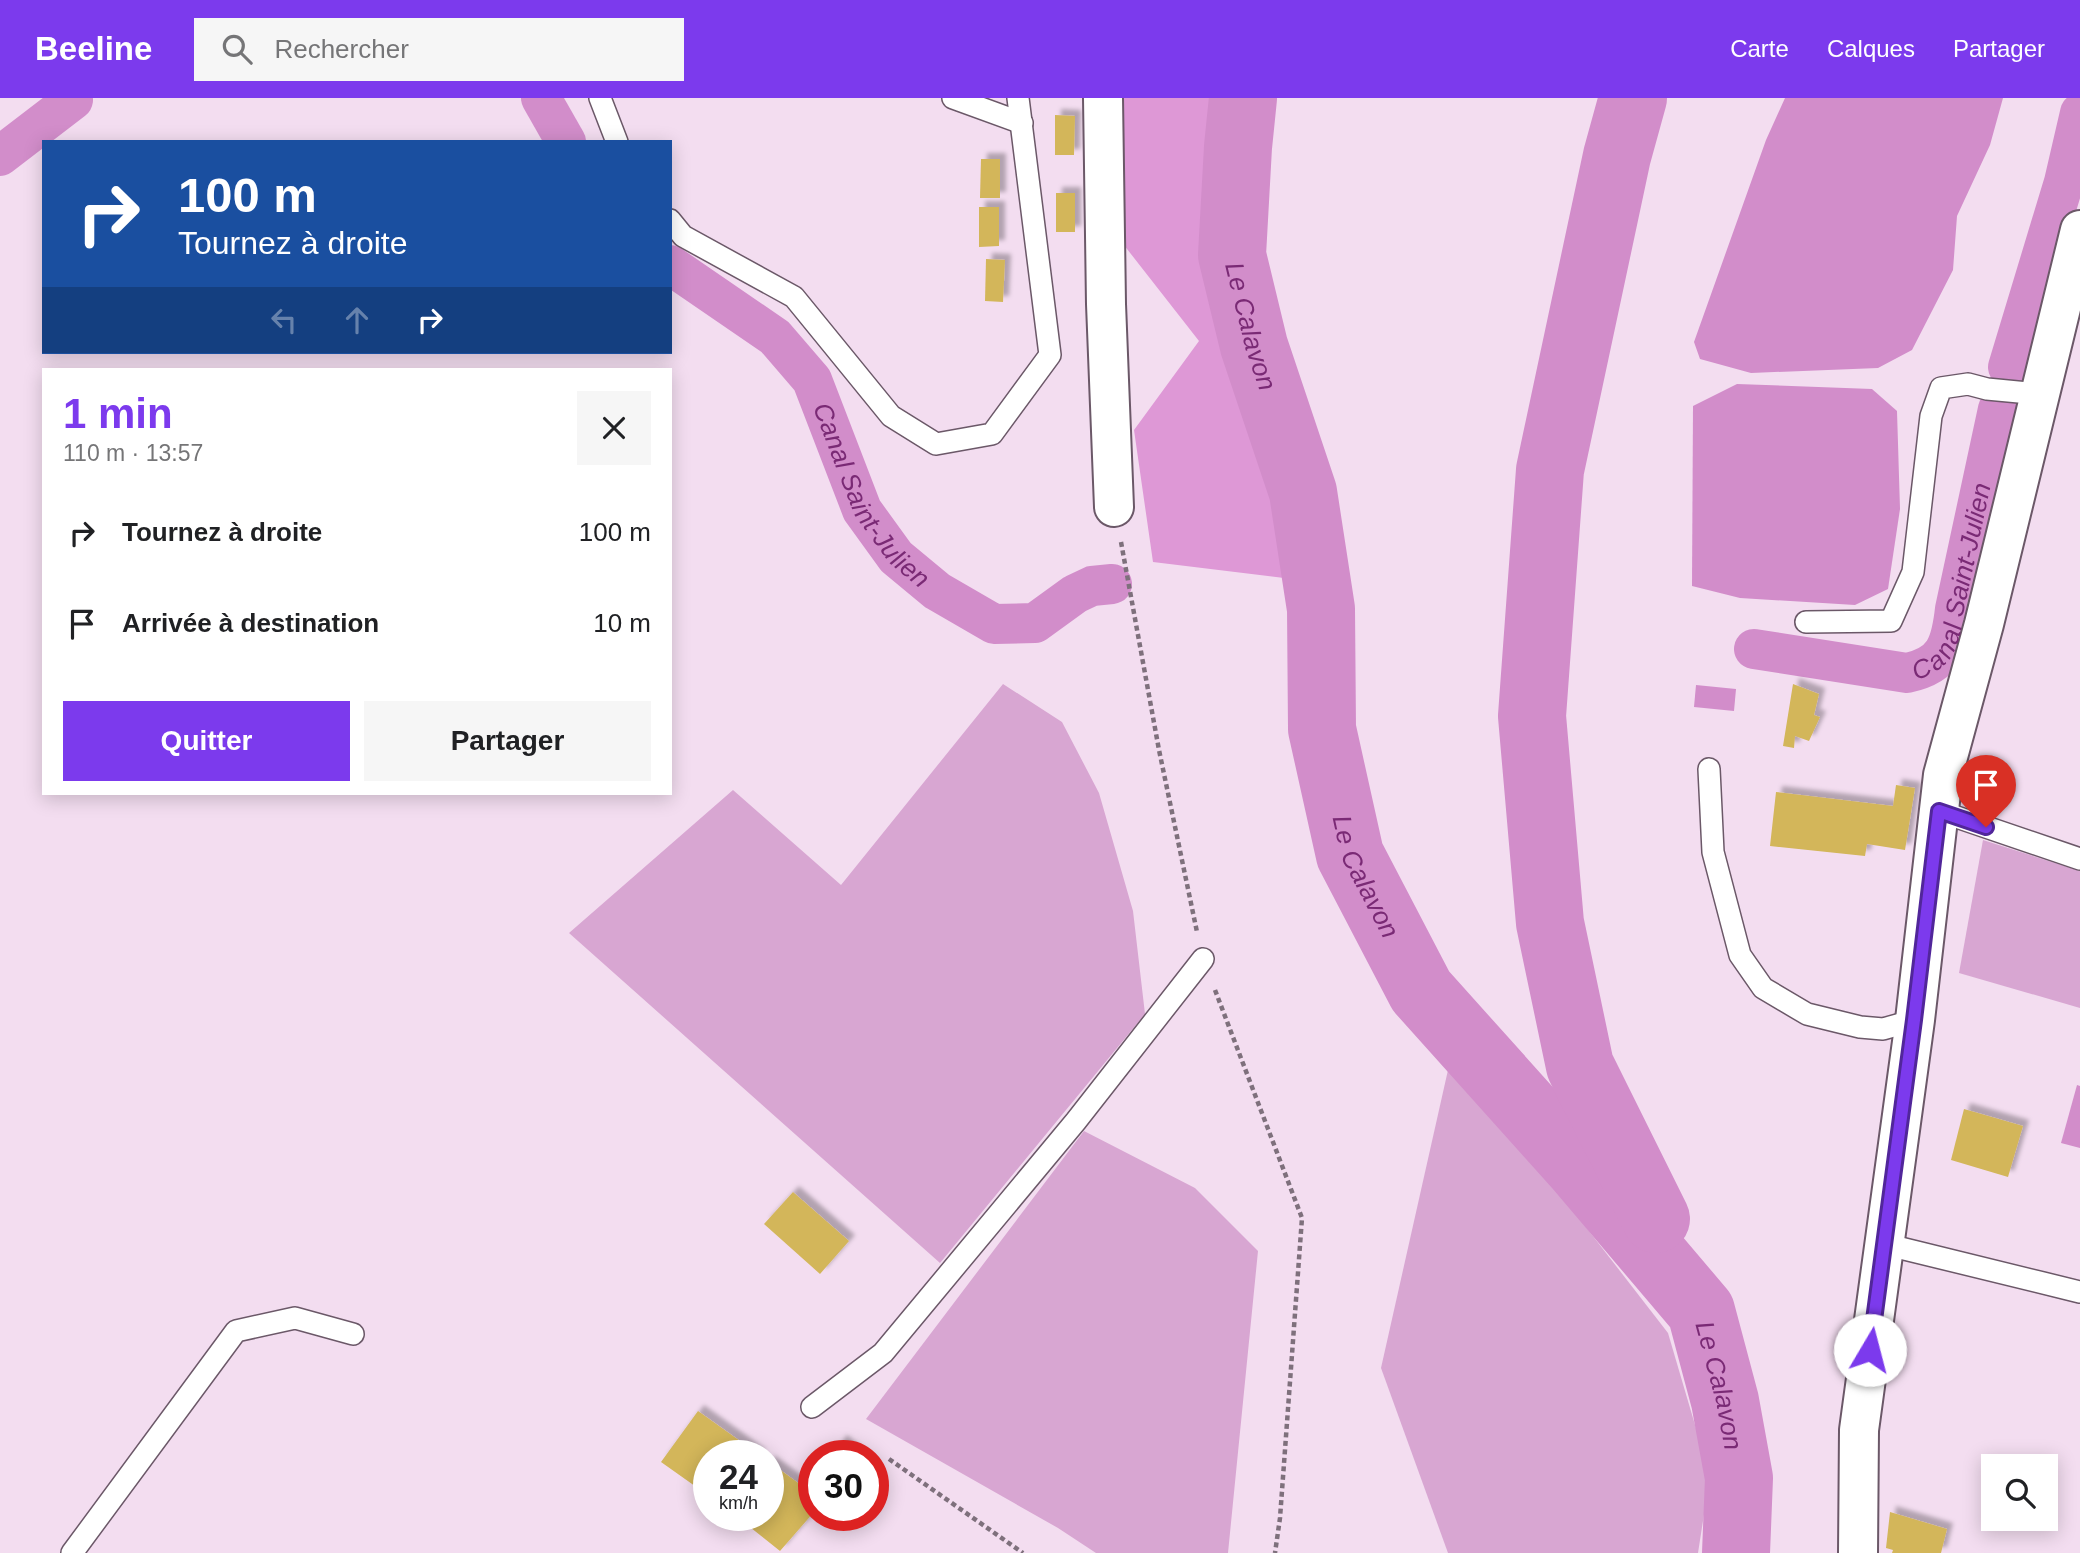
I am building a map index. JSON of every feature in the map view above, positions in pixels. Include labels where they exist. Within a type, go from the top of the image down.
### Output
[{"type":"street","points":[[1103,98],[1106,304],[1114,507]]},
{"type":"street","points":[[1858,1553],[1859,1430],[1914,1020],[1943,775],[1984,624],[2080,230]]},
{"type":"lane","points":[[600,98],[616,140]]},
{"type":"lane","points":[[953,98],[1022,123]]},
{"type":"lane","points":[[672,222],[683,236],[794,297],[891,416],[936,444],[992,434],[1050,355],[1018,98]]},
{"type":"lane","points":[[1806,622],[1891,621],[1913,572],[1931,415],[1941,388],[1968,384],[1987,389],[2040,394]]},
{"type":"lane","points":[[1709,769],[1713,852],[1740,956],[1763,988],[1807,1014],[1860,1027],[1883,1029],[1914,1020]]},
{"type":"lane","points":[[1939,811],[2080,859]]},
{"type":"lane","points":[[812,1407],[883,1353],[1076,1121],[1203,959]]},
{"type":"lane","points":[[1884,1244],[2080,1292]]},
{"type":"lane","points":[[72,1553],[236,1331],[295,1318],[352,1334]]},
{"type":"path","points":[[1114,507],[1159,750],[1203,959],[1302,1218],[1280,1518],[1275,1553]]},
{"type":"path","points":[[889,1459],[1023,1553]]},
{"type":"shaded area","points":[[1123,98],[1225,98],[1215,209],[1222,316],[1289,513],[1292,579],[1153,562],[1134,430],[1199,341],[1120,240]]},
{"type":"shaded area","points":[[1785,98],[2003,98],[1990,145],[1957,216],[1953,270],[1912,350],[1878,368],[1751,373],[1700,359],[1694,342],[1766,140]]},
{"type":"shaded area","points":[[1737,384],[1872,389],[1897,411],[1900,509],[1888,589],[1855,605],[1740,598],[1692,586],[1693,406]]},
{"type":"shaded area","points":[[1003,684],[1062,722],[1099,793],[1133,911],[1145,1014],[940,1263],[569,933],[733,790],[841,885]]},
{"type":"shaded area","points":[[1696,685],[1736,689],[1734,711],[1694,707]]},
{"type":"shaded area","points":[[1983,840],[2080,871],[2080,1008],[1959,973]]},
{"type":"shaded area","points":[[1448,1070],[1558,1191],[1668,1333],[1710,1476],[1698,1553],[1448,1553],[1381,1368]]},
{"type":"shaded area","points":[[2077,1085],[2080,1086],[2080,1148],[2061,1143]]},
{"type":"shaded area","points":[[1084,1131],[1195,1188],[1258,1251],[1228,1553],[1096,1553],[1058,1528],[866,1419]]},
{"type":"building","points":[[1055,115],[1075,116],[1074,155],[1055,155]]},
{"type":"building","points":[[981,159],[1000,159],[1000,198],[980,198]]},
{"type":"building","points":[[1056,193],[1075,193],[1075,232],[1056,232]]},
{"type":"building","points":[[979,207],[999,207],[999,246],[979,247]]},
{"type":"building","points":[[986,259],[1005,260],[1003,302],[985,301]]},
{"type":"building","points":[[1793,684],[1819,694],[1814,715],[1820,717],[1809,741],[1795,736],[1794,748],[1783,746]]},
{"type":"building","points":[[1896,785],[1915,788],[1905,850],[1867,844],[1865,856],[1770,846],[1776,792],[1893,806]]},
{"type":"building","points":[[1964,1109],[2023,1126],[2008,1177],[1951,1160]]},
{"type":"building","points":[[793,1192],[849,1241],[820,1274],[764,1224]]},
{"type":"building","points":[[698,1411],[739,1440],[693,1440],[693,1485],[661,1462]]},
{"type":"building","points":[[784,1473],[798,1483],[798,1530],[780,1551],[755,1531],[784,1531]]},
{"type":"building","points":[[1890,1512],[1947,1529],[1941,1553],[1892,1553],[1893,1550],[1886,1548]]},
{"type":"waterway","name":"Canal Saint-Julien","points":[[541,98],[565,140]]},
{"type":"waterway","name":"Le Calavon","points":[[1243,98],[1232,255],[1254,346],[1303,492],[1321,609],[1322,729],[1350,855],[1421,991],[1578,1166],[1701,1311],[1725,1401],[1739,1478],[1736,1553]]},
{"type":"waterway","points":[[1633,98],[1617,156],[1550,470],[1532,716],[1550,923],[1580,1066],[1656,1219]]},
{"type":"waterway","name":"Canal Saint-Julien","points":[[0,156],[73,100]]},
{"type":"waterway","name":"Canal Saint-Julien","points":[[2008,367],[2064,182],[2080,113]]},
{"type":"waterway","name":"Canal Saint-Julien","points":[[672,266],[775,337],[812,380],[862,510],[896,557],[937,591],[994,624],[1035,623],[1075,594],[1092,586],[1112,584]]},
{"type":"waterway","name":"Canal Saint-Julien","points":[[1754,649],[1907,673],[1930,665],[1938,659],[1944,652],[1951,633],[1998,409]]},
{"type":"route","points":[[1870,1350],[1939,811],[1986,827]]}]
